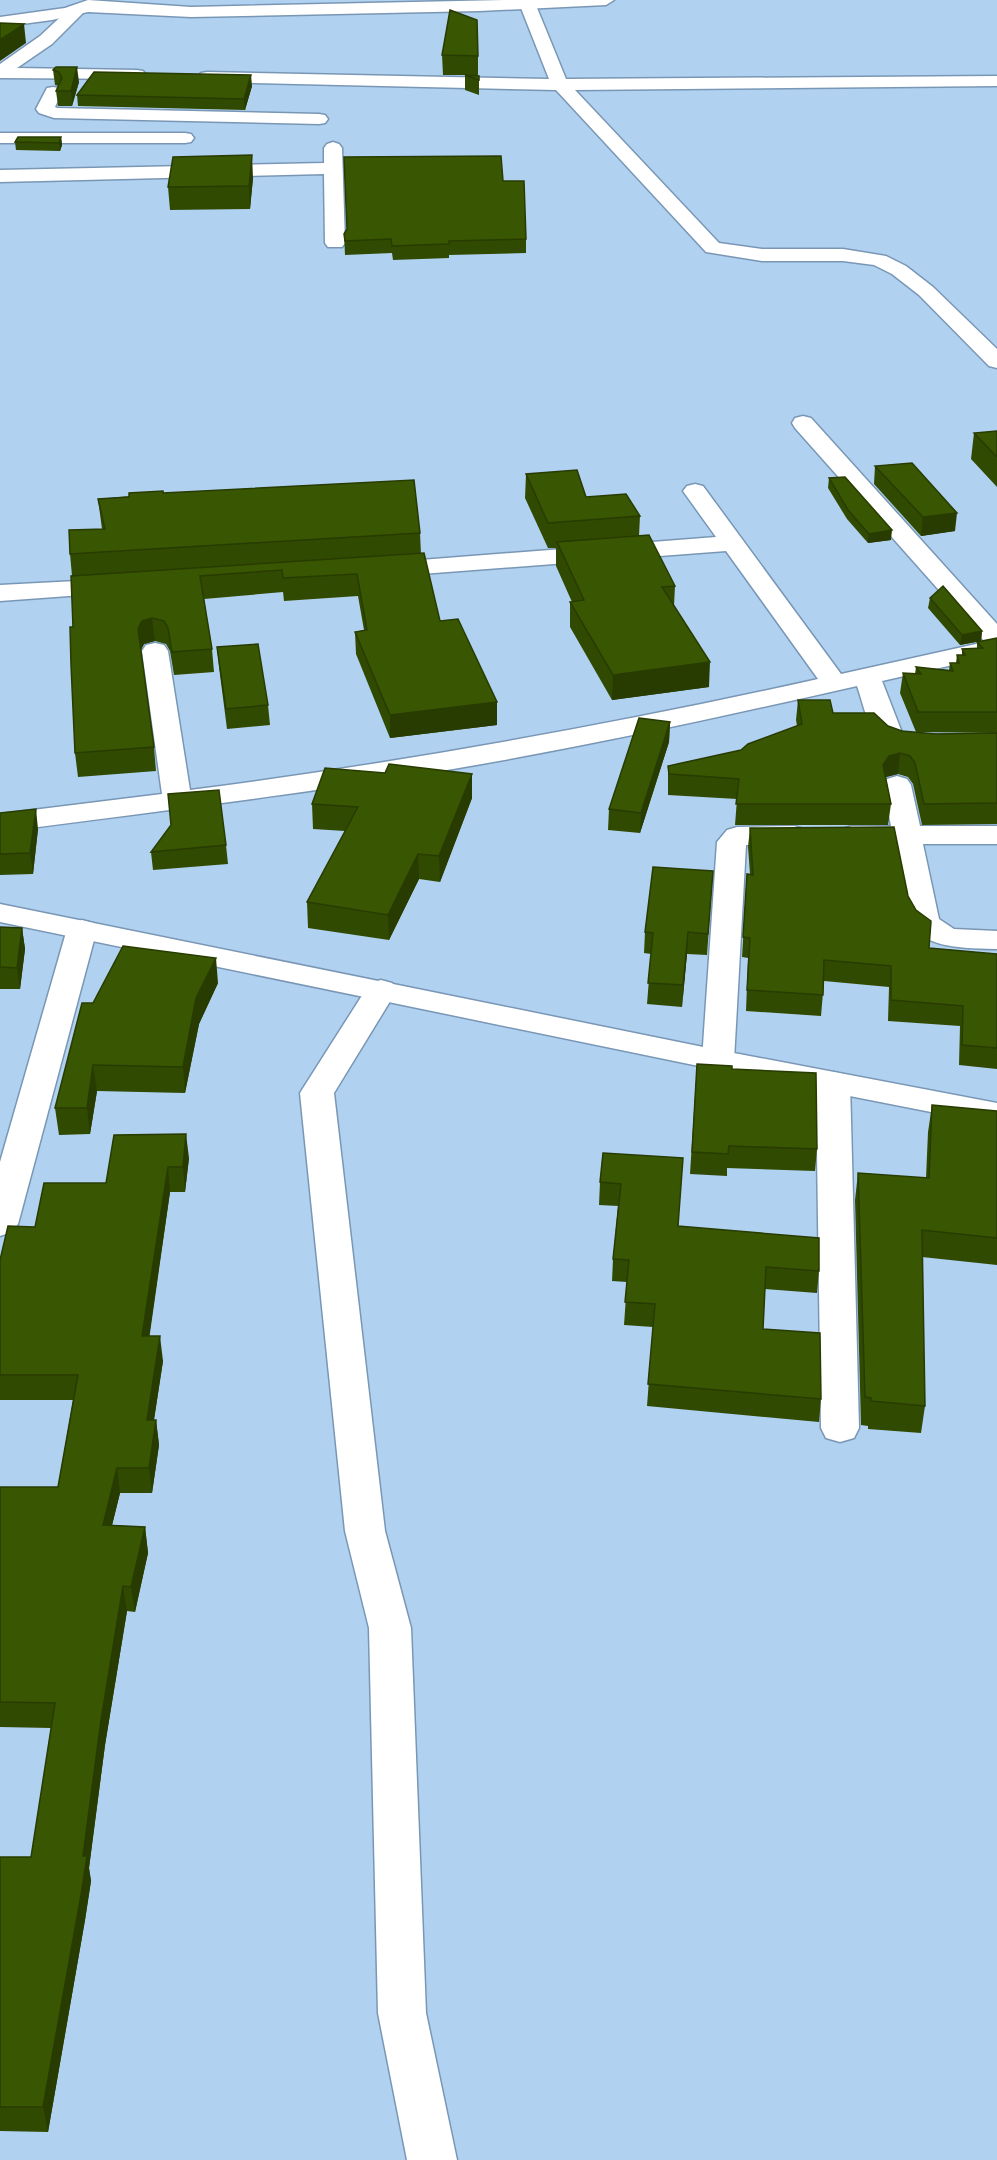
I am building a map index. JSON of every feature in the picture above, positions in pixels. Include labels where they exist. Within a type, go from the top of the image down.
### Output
[{"type":"street","points":[[147,8],[184,3],[283,0]]},
{"type":"street","points":[[0,22],[89,6],[191,12],[606,0]]},
{"type":"street","points":[[527,3],[559,84],[713,248],[762,255],[843,255],[879,260],[899,270],[926,291],[997,361]]},
{"type":"street","points":[[0,72],[89,6]]},
{"type":"street","points":[[0,72],[158,76]]},
{"type":"street","points":[[192,77],[445,84],[997,81]]},
{"type":"street","points":[[32,92],[76,93]]},
{"type":"street","points":[[52,92],[45,110],[54,113],[319,119]]},
{"type":"street","points":[[263,96],[345,97]]},
{"type":"street","points":[[0,138],[202,138]]},
{"type":"street","points":[[333,148],[335,243]]},
{"type":"street","points":[[0,176],[333,168]]},
{"type":"street","points":[[803,423],[997,640]]},
{"type":"street","points":[[695,491],[835,684]]},
{"type":"street","points":[[354,571],[732,543]]},
{"type":"street","points":[[0,593],[137,586]]},
{"type":"street","points":[[0,823],[340,778],[518,749],[835,684],[997,647]]},
{"type":"street","points":[[155,651],[177,800]]},
{"type":"street","points":[[867,676],[888,733],[895,740],[905,742],[997,742]]},
{"type":"street","points":[[897,786],[924,921],[929,929],[942,936],[997,940]]},
{"type":"street","points":[[718,1060],[732,842],[736,837],[997,835]]},
{"type":"street","points":[[0,913],[718,1060],[997,1114]]},
{"type":"street","points":[[0,1224],[82,929]]},
{"type":"street","points":[[381,990],[317,1093],[365,1531],[390,1628],[402,2013],[432,2160]]},
{"type":"street","points":[[833,1082],[840,1428]]},
{"type":"building","points":[[450,10],[477,20],[478,56],[442,55]]},
{"type":"building","points":[[0,23],[24,24],[0,40]]},
{"type":"building","points":[[56,67],[77,67],[71,91],[56,91],[62,78],[59,72],[53,70]]},
{"type":"building","points":[[94,72],[251,75],[244,99],[77,95]]},
{"type":"building","points":[[465,75],[479,76],[479,80]]},
{"type":"building","points":[[18,137],[61,137],[59,143],[15,142]]},
{"type":"building","points":[[252,155],[249,186],[168,187],[173,157]]},
{"type":"building","points":[[501,156],[503,181],[524,181],[526,239],[449,241],[449,244],[392,246],[391,239],[345,241],[344,234],[347,229],[344,157]]},
{"type":"building","points":[[997,431],[997,457],[974,433]]},
{"type":"building","points":[[912,463],[957,513],[923,517],[875,466]]},
{"type":"building","points":[[577,470],[586,497],[626,494],[640,516],[548,523],[526,474]]},
{"type":"building","points":[[845,477],[892,530],[869,534],[848,510],[829,478]]},
{"type":"building","points":[[414,480],[420,533],[70,554],[69,530],[105,529],[98,499],[129,497],[129,493]]},
{"type":"building","points":[[649,535],[675,586],[662,587],[710,662],[613,675],[570,602],[584,600],[557,542]]},
{"type":"building","points":[[424,553],[440,621],[458,619],[497,702],[390,715],[355,632],[367,630],[357,574],[283,578],[282,570],[200,576],[212,649],[172,652],[168,628],[164,621],[152,618],[142,621],[138,629],[154,747],[75,753],[70,627],[73,627],[71,576]]},
{"type":"building","points":[[943,586],[982,631],[962,635],[930,598]]},
{"type":"building","points":[[997,638],[997,712],[918,712],[903,673],[921,674],[916,667],[953,671],[950,663],[959,663],[957,655],[965,655],[962,649],[983,648],[977,642]]},
{"type":"building","points":[[258,644],[268,705],[226,709],[217,647]]},
{"type":"building","points":[[798,700],[830,700],[833,713],[874,713],[888,726],[902,731],[936,734],[997,733],[997,803],[924,804],[915,763],[910,756],[900,753],[889,756],[883,765],[891,804],[736,804],[739,779],[669,774],[668,766],[741,750],[748,744],[802,724]]},
{"type":"building","points":[[639,718],[670,722],[641,813],[609,809]]},
{"type":"building","points":[[389,764],[472,774],[439,856],[418,854],[388,915],[307,902],[358,807],[312,804],[325,768],[385,773]]},
{"type":"building","points":[[219,790],[226,845],[151,852],[171,825],[168,794]]},
{"type":"building","points":[[36,809],[30,853],[0,854],[0,813]]},
{"type":"building","points":[[894,827],[908,896],[916,910],[931,921],[929,948],[997,954],[997,1048],[962,1045],[963,1006],[891,1000],[891,966],[824,960],[823,995],[747,990],[750,938],[743,937],[747,874],[753,875],[750,828]]},
{"type":"building","points":[[653,867],[713,871],[708,934],[688,932],[683,985],[648,983],[653,933],[645,932]]},
{"type":"building","points":[[0,927],[22,928],[17,968],[0,967]]},
{"type":"building","points":[[123,946],[216,958],[196,998],[183,1067],[93,1065],[87,1108],[55,1108],[82,1003],[93,1003]]},
{"type":"building","points":[[697,1064],[732,1066],[732,1069],[816,1073],[817,1149],[729,1146],[728,1154],[692,1152]]},
{"type":"building","points":[[932,1105],[997,1111],[997,1238],[922,1230],[925,1406],[871,1401],[871,1398],[865,1397],[858,1173],[929,1178]]},
{"type":"building","points":[[186,1134],[183,1167],[168,1167],[142,1336],[160,1336],[147,1420],[156,1420],[149,1468],[117,1468],[103,1525],[145,1527],[131,1587],[123,1586],[101,1720],[83,1856],[87,1856],[43,2107],[0,2107],[0,1857],[31,1857],[55,1703],[0,1702],[0,1487],[58,1487],[78,1375],[0,1375],[0,1260],[8,1226],[35,1227],[44,1183],[106,1183],[114,1135]]},
{"type":"building","points":[[603,1153],[683,1158],[678,1226],[819,1238],[819,1271],[766,1267],[763,1329],[820,1333],[821,1399],[648,1384],[655,1304],[625,1302],[629,1260],[613,1259],[621,1184],[600,1182]]}]
